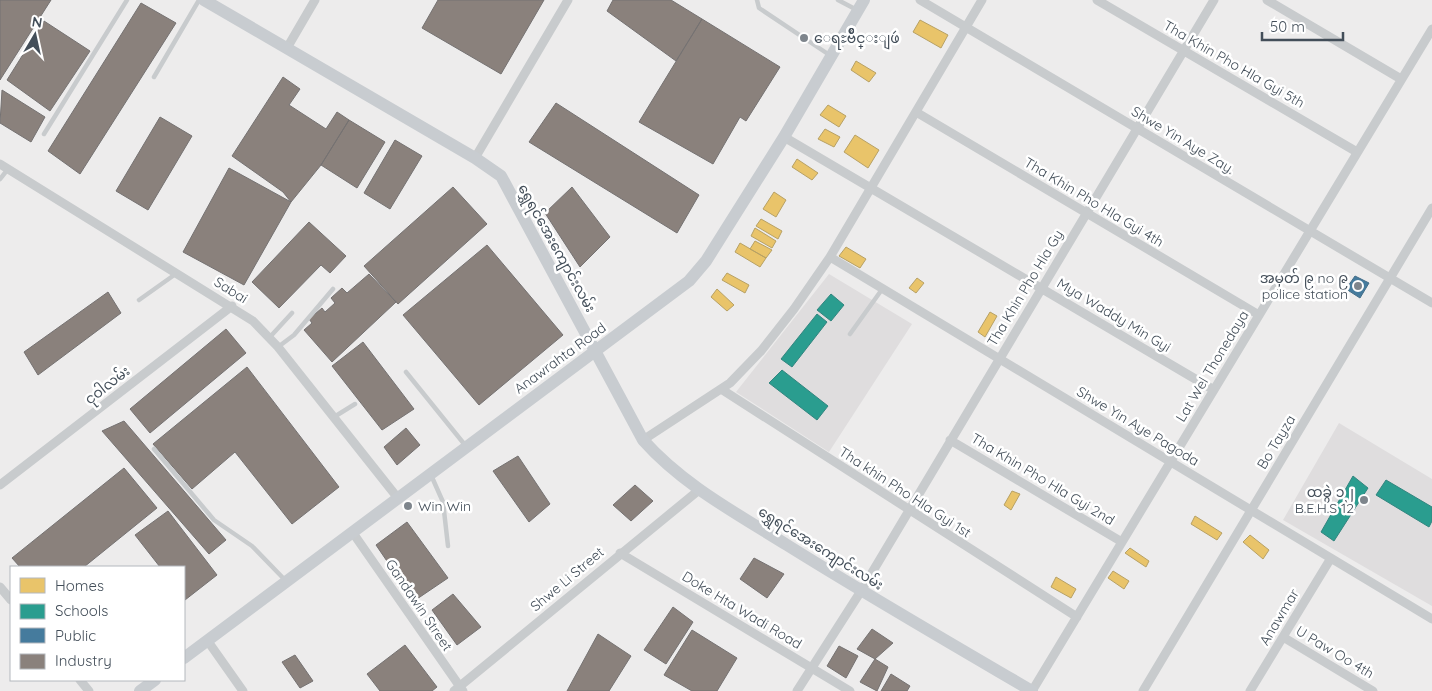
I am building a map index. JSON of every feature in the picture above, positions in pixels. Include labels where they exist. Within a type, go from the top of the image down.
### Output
[{"type":"street","name":"ရွှေရင်အေးကျောင်းလမ်း","points":[[204,0],[475,158],[501,176],[643,440],[663,462],[698,490],[860,591],[1032,691]]},
{"type":"street","points":[[287,48],[314,0]]},
{"type":"street","points":[[475,158],[568,0]]},
{"type":"street","name":"Shwe Yin Aye Zay.","points":[[920,0],[1432,303]]},
{"type":"street","points":[[643,440],[730,384],[761,351],[794,310],[830,256],[982,0]]},
{"type":"street","name":"Tha Khin Pho Hla Gyi 5th","points":[[1097,0],[1357,152]]},
{"type":"street","name":"Tha Khin Pho Hla Gy","points":[[797,691],[810,667],[860,591],[1214,0]]},
{"type":"street","points":[[1267,0],[1401,79]]},
{"type":"street","name":"Anawrahta Road","points":[[185,657],[353,533],[397,497],[689,281],[706,261],[784,137],[861,5]]},
{"type":"street","name":"Lat Wel Thonedaya","points":[[1032,691],[1432,29]]},
{"type":"street","name":"Tha Khin Pho Hla Gyi 4th","points":[[916,112],[1259,315]]},
{"type":"street","name":"Mya Waddy Min Gyi","points":[[784,137],[1214,390]]},
{"type":"street","name":"Sabai","points":[[0,164],[232,306],[253,321],[278,347],[397,497]]},
{"type":"street","name":"Bo Tayza","points":[[1143,691],[1432,208]]},
{"type":"street","name":"Shwe Yin Aye Pagoda","points":[[830,256],[1432,619]]},
{"type":"street","name":"ငုဝါလမ်း","points":[[0,485],[232,306]]},
{"type":"street","name":"Tha khin Pho Hla Gyi 1st","points":[[720,390],[1077,617]]},
{"type":"street","name":"Tha Khin Pho Hla Gyi 2nd","points":[[950,440],[1122,542]]},
{"type":"street","name":"Shwe Li Street","points":[[459,690],[620,553],[698,490]]},
{"type":"street","name":"Gandawin Street","points":[[353,533],[459,690]]},
{"type":"street","name":"Doke Hta Wadi Road","points":[[620,553],[850,691]]},
{"type":"street","name":"Anawmar","points":[[1250,691],[1331,558]]},
{"type":"street","points":[[0,587],[10,599]]},
{"type":"street","name":"U Paw Oo 4th","points":[[1282,637],[1373,691]]},
{"type":"street","points":[[208,640],[244,691]]},
{"type":"street","points":[[81,681],[89,691]]},
{"type":"street","points":[[140,691],[154,681]]},
{"type":"lane","points":[[44,134],[127,0]]},
{"type":"lane","points":[[154,77],[198,0]]},
{"type":"lane","points":[[758,0],[760,8],[832,56]]},
{"type":"lane","points":[[838,0],[861,5]]},
{"type":"lane","points":[[0,180],[8,169]]},
{"type":"lane","points":[[139,300],[177,273]]},
{"type":"lane","points":[[850,334],[883,288]]},
{"type":"lane","points":[[278,347],[294,335],[333,289]]},
{"type":"lane","points":[[269,338],[292,313]]},
{"type":"lane","points":[[406,372],[466,447]]},
{"type":"lane","points":[[333,418],[355,404]]},
{"type":"lane","points":[[154,450],[214,520],[252,546],[286,582]]},
{"type":"lane","points":[[430,473],[444,502],[448,546]]},
{"type":"shaded area","points":[[829,274],[912,324],[829,452],[736,392]]},
{"type":"shaded area","name":"ထခွဲ ၁၂ B.E.H.S 12","points":[[1339,423],[1432,479],[1432,606],[1283,520]]},
{"type":"building: Homes","points":[[920,20],[948,35],[941,48],[913,32]]},
{"type":"building: Homes","points":[[856,61],[876,73],[869,82],[851,70]]},
{"type":"building: Homes","points":[[828,105],[846,116],[839,127],[820,115]]},
{"type":"building: Homes","points":[[825,129],[840,137],[834,147],[818,139]]},
{"type":"building: Homes","points":[[855,135],[879,150],[868,168],[844,152]]},
{"type":"building: Homes","points":[[797,159],[818,173],[812,180],[792,167]]},
{"type":"building: Homes","points":[[774,192],[786,200],[776,217],[763,209]]},
{"type":"building: Homes","points":[[761,219],[782,231],[778,239],[756,226]]},
{"type":"building: Homes","points":[[755,228],[776,241],[772,248],[751,236]]},
{"type":"building: Homes","points":[[755,241],[772,250],[766,258],[750,249]]},
{"type":"building: Homes","points":[[740,243],[766,258],[760,267],[735,252]]},
{"type":"building: Homes","points":[[846,247],[866,259],[860,268],[839,256]]},
{"type":"building: Homes","points":[[727,273],[749,285],[745,293],[722,280]]},
{"type":"building: Homes","points":[[917,278],[924,283],[916,293],[909,288]]},
{"type":"building: Homes","points":[[717,289],[734,305],[727,311],[711,297]]},
{"type":"building: Homes","points":[[990,312],[997,316],[985,337],[978,332]]},
{"type":"building: Homes","points":[[1012,491],[1020,494],[1011,510],[1004,505]]},
{"type":"building: Homes","points":[[1195,516],[1222,533],[1217,540],[1191,524]]},
{"type":"building: Homes","points":[[1250,535],[1269,550],[1263,559],[1243,542]]},
{"type":"building: Homes","points":[[1130,548],[1149,561],[1146,567],[1125,553]]},
{"type":"building: Homes","points":[[1113,571],[1129,581],[1124,589],[1108,578]]},
{"type":"building: Homes","points":[[1056,577],[1076,589],[1071,598],[1051,587]]},
{"type":"building: Schools","points":[[831,294],[844,305],[831,321],[817,310]]},
{"type":"building: Schools","points":[[817,314],[827,322],[792,367],[781,359]]},
{"type":"building: Schools","points":[[782,370],[828,406],[817,420],[769,383]]},
{"type":"building: Schools","points":[[1353,476],[1368,488],[1334,541],[1321,532]]},
{"type":"building: Schools","points":[[1386,480],[1432,507],[1432,521],[1429,527],[1376,495]]},
{"type":"building: Public","name":"အမှတ် ၉ no ၉ police station","points":[[1355,276],[1369,283],[1360,298],[1346,289]]},
{"type":"building: Industry","points":[[0,0],[51,0],[0,80]]},
{"type":"building: Industry","points":[[438,0],[544,0],[501,74],[422,28]]},
{"type":"building: Industry","points":[[613,0],[671,0],[702,19],[676,61],[607,11]]},
{"type":"building: Industry","points":[[141,3],[176,23],[80,174],[48,151]]},
{"type":"building: Industry","points":[[702,19],[780,67],[746,121],[740,117],[713,164],[639,122]]},
{"type":"building: Industry","points":[[44,21],[90,51],[50,111],[7,80]]},
{"type":"building: Industry","points":[[283,77],[300,89],[289,105],[326,129],[337,112],[349,120],[321,165],[291,202],[283,192],[232,156]]},
{"type":"building: Industry","points":[[2,90],[45,117],[31,142],[0,123]]},
{"type":"building: Industry","points":[[556,103],[699,195],[677,233],[529,142]]},
{"type":"building: Industry","points":[[160,117],[192,136],[148,210],[116,191]]},
{"type":"building: Industry","points":[[349,120],[385,142],[357,188],[321,165]]},
{"type":"building: Industry","points":[[395,140],[422,156],[390,209],[364,193]]},
{"type":"building: Industry","points":[[229,168],[291,202],[244,285],[183,252]]},
{"type":"building: Industry","points":[[453,187],[487,224],[398,304],[364,266]]},
{"type":"building: Industry","points":[[572,187],[610,237],[580,267],[545,213]]},
{"type":"building: Industry","points":[[309,222],[346,256],[330,273],[321,265],[279,308],[252,282]]},
{"type":"building: Industry","points":[[487,245],[563,335],[479,405],[403,315]]},
{"type":"building: Industry","points":[[369,274],[396,302],[332,362],[304,330],[312,323],[309,319],[322,308],[325,312],[335,303],[331,298],[342,288],[347,293]]},
{"type":"building: Industry","points":[[108,292],[121,313],[38,375],[24,352]]},
{"type":"building: Industry","points":[[226,329],[246,353],[150,433],[130,409]]},
{"type":"building: Industry","points":[[363,342],[414,409],[382,430],[332,366]]},
{"type":"building: Industry","points":[[247,367],[339,487],[292,524],[235,452],[192,489],[153,444]]},
{"type":"building: Industry","points":[[124,421],[226,540],[209,554],[102,431]]},
{"type":"building: Industry","points":[[406,428],[420,445],[397,465],[384,447]]},
{"type":"building: Industry","points":[[518,456],[550,504],[529,522],[493,471]]},
{"type":"building: Industry","points":[[124,468],[157,508],[85,566],[19,566],[12,558]]},
{"type":"building: Industry","points":[[635,485],[653,501],[631,521],[613,505]]},
{"type":"building: Industry","points":[[168,511],[217,575],[185,600],[185,566],[159,566],[135,535]]},
{"type":"building: Industry","points":[[407,522],[448,578],[414,601],[376,545]]},
{"type":"building: Industry","points":[[754,558],[784,574],[767,598],[740,579]]},
{"type":"building: Industry","points":[[453,594],[481,627],[457,645],[432,610]]},
{"type":"building: Industry","points":[[673,607],[693,622],[666,664],[644,650]]},
{"type":"building: Industry","points":[[872,629],[893,643],[875,659],[857,649]]},
{"type":"building: Industry","points":[[692,630],[737,658],[717,691],[692,691],[664,675]]},
{"type":"building: Industry","points":[[598,634],[631,656],[609,691],[567,691]]},
{"type":"building: Industry","points":[[405,645],[437,687],[432,691],[380,691],[367,674]]},
{"type":"building: Industry","points":[[839,646],[858,656],[846,678],[827,666]]},
{"type":"building: Industry","points":[[295,655],[313,681],[300,688],[282,662]]},
{"type":"building: Industry","points":[[875,659],[888,667],[877,691],[860,682]]},
{"type":"building: Industry","points":[[891,674],[910,686],[907,691],[881,691]]},
{"type":"place","name":"ေရႊဗ်ိဳင္းျဖဴ","points":[[804,38]]},
{"type":"place","name":"အမှတ် ၉ no ၉ police station","points":[[1358,286]]},
{"type":"place","name":"ထခွဲ ၁၂ B.E.H.S 12","points":[[1364,500]]},
{"type":"place","name":"Win Win","points":[[408,506]]}]
